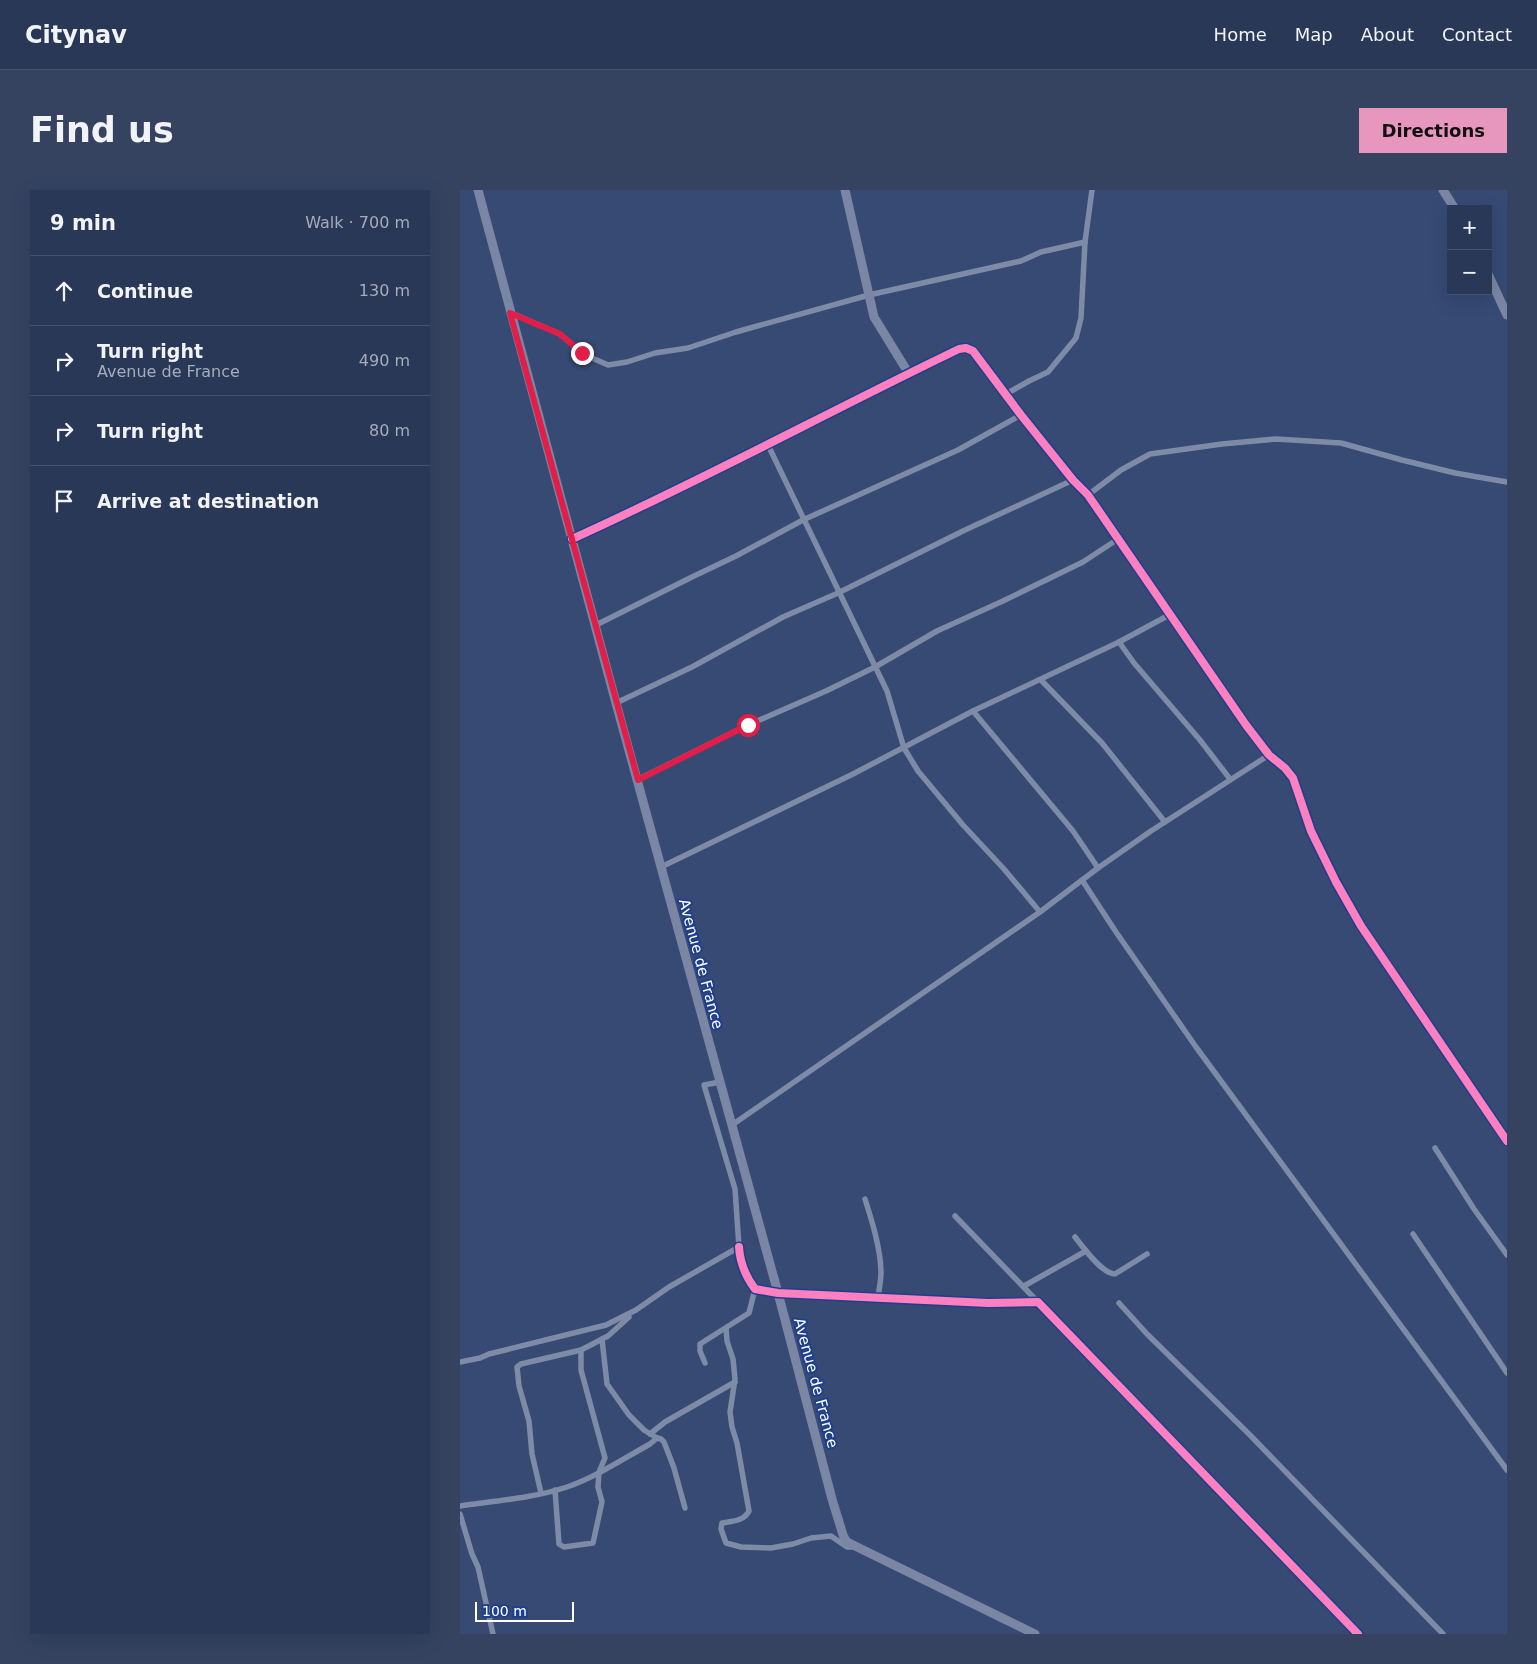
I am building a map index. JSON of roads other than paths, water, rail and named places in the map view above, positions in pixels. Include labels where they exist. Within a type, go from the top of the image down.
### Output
[{"type":"main road","name":"Avenue de France","points":[[478,190],[843,1535],[846,1540],[858,1547],[1035,1634]]},
{"type":"main road","points":[[845,190],[874,317],[909,374],[959,349],[973,350],[1021,415],[1073,480],[1088,495],[1268,755],[1285,768],[1293,778],[1311,831],[1336,882],[1364,932],[1507,1140]]},
{"type":"main road","points":[[1442,190],[1452,205]]},
{"type":"main road","points":[[1492,283],[1507,315]]},
{"type":"street","points":[[1006,394],[1048,372],[1076,338],[1081,318],[1085,242],[1092,190]]},
{"type":"street","points":[[510,313],[560,334],[583,354],[608,365],[627,362],[655,353],[688,348],[736,332],[869,295],[1021,261],[1041,252],[1085,242]]},
{"type":"street","points":[[572,539],[635,511],[768,445],[849,402],[909,374]]},
{"type":"street","points":[[596,625],[736,556],[803,520],[958,450],[1021,415]]},
{"type":"street","points":[[1088,495],[1122,470],[1150,454],[1276,439],[1341,443],[1455,473],[1507,482]]},
{"type":"street","points":[[768,445],[838,593],[876,667],[888,695],[904,748],[918,771],[1040,912]]},
{"type":"street","points":[[616,703],[692,667],[783,617],[838,593],[963,531],[1073,480]]},
{"type":"street","points":[[638,780],[748,725],[876,667],[937,631],[1083,562],[1118,539]]},
{"type":"street","points":[[661,868],[904,748],[973,711],[1042,680],[1171,614]]},
{"type":"street","points":[[1118,642],[1230,779]]},
{"type":"street","points":[[1042,680],[1102,743],[1165,822]]},
{"type":"street","points":[[973,711],[1073,831],[1098,868]]},
{"type":"street","points":[[732,1125],[1040,912],[1098,868],[1268,755]]},
{"type":"street","points":[[1082,880],[1196,1047],[1507,1470]]},
{"type":"street","points":[[720,1082],[704,1085],[736,1189],[740,1256],[748,1279],[755,1289],[778,1293],[988,1303],[1038,1302]]},
{"type":"street","points":[[1435,1148],[1474,1209],[1507,1255]]},
{"type":"street","points":[[866,1199],[879,1256],[881,1275],[878,1297]]},
{"type":"street","points":[[955,1216],[995,1256],[1003,1268],[1024,1286],[1358,1634]]},
{"type":"street","points":[[1412,1234],[1507,1372]]},
{"type":"street","points":[[1075,1237],[1105,1271],[1112,1274],[1147,1254]]},
{"type":"street","points":[[460,1362],[606,1326],[636,1310],[669,1287],[739,1247]]},
{"type":"street","points":[[1024,1286],[1086,1251]]},
{"type":"street","points":[[705,1363],[700,1351],[700,1344],[749,1313],[755,1289]]},
{"type":"street","points":[[1120,1303],[1148,1334],[1443,1634]]},
{"type":"street","points":[[541,1493],[532,1454],[529,1422],[519,1386],[517,1367],[521,1364],[581,1350],[608,1336],[636,1310]]},
{"type":"street","points":[[726,1328],[727,1341],[733,1359],[735,1382],[730,1412],[749,1511],[746,1516],[738,1521],[722,1522],[721,1529],[726,1543],[741,1547],[771,1548],[811,1538],[832,1536],[847,1547],[858,1547]]},
{"type":"street","points":[[602,1339],[607,1384],[629,1415],[650,1434],[664,1442],[674,1468],[685,1508]]},
{"type":"street","points":[[555,1490],[559,1544],[564,1547],[592,1544],[595,1540],[602,1502],[598,1487],[599,1472],[605,1458],[581,1370],[581,1350]]},
{"type":"street","points":[[650,1434],[665,1422],[735,1382]]},
{"type":"street","points":[[460,1506],[541,1493],[576,1484],[650,1444],[657,1438]]},
{"type":"street","points":[[460,1514],[472,1554],[478,1567],[492,1634]]}]
